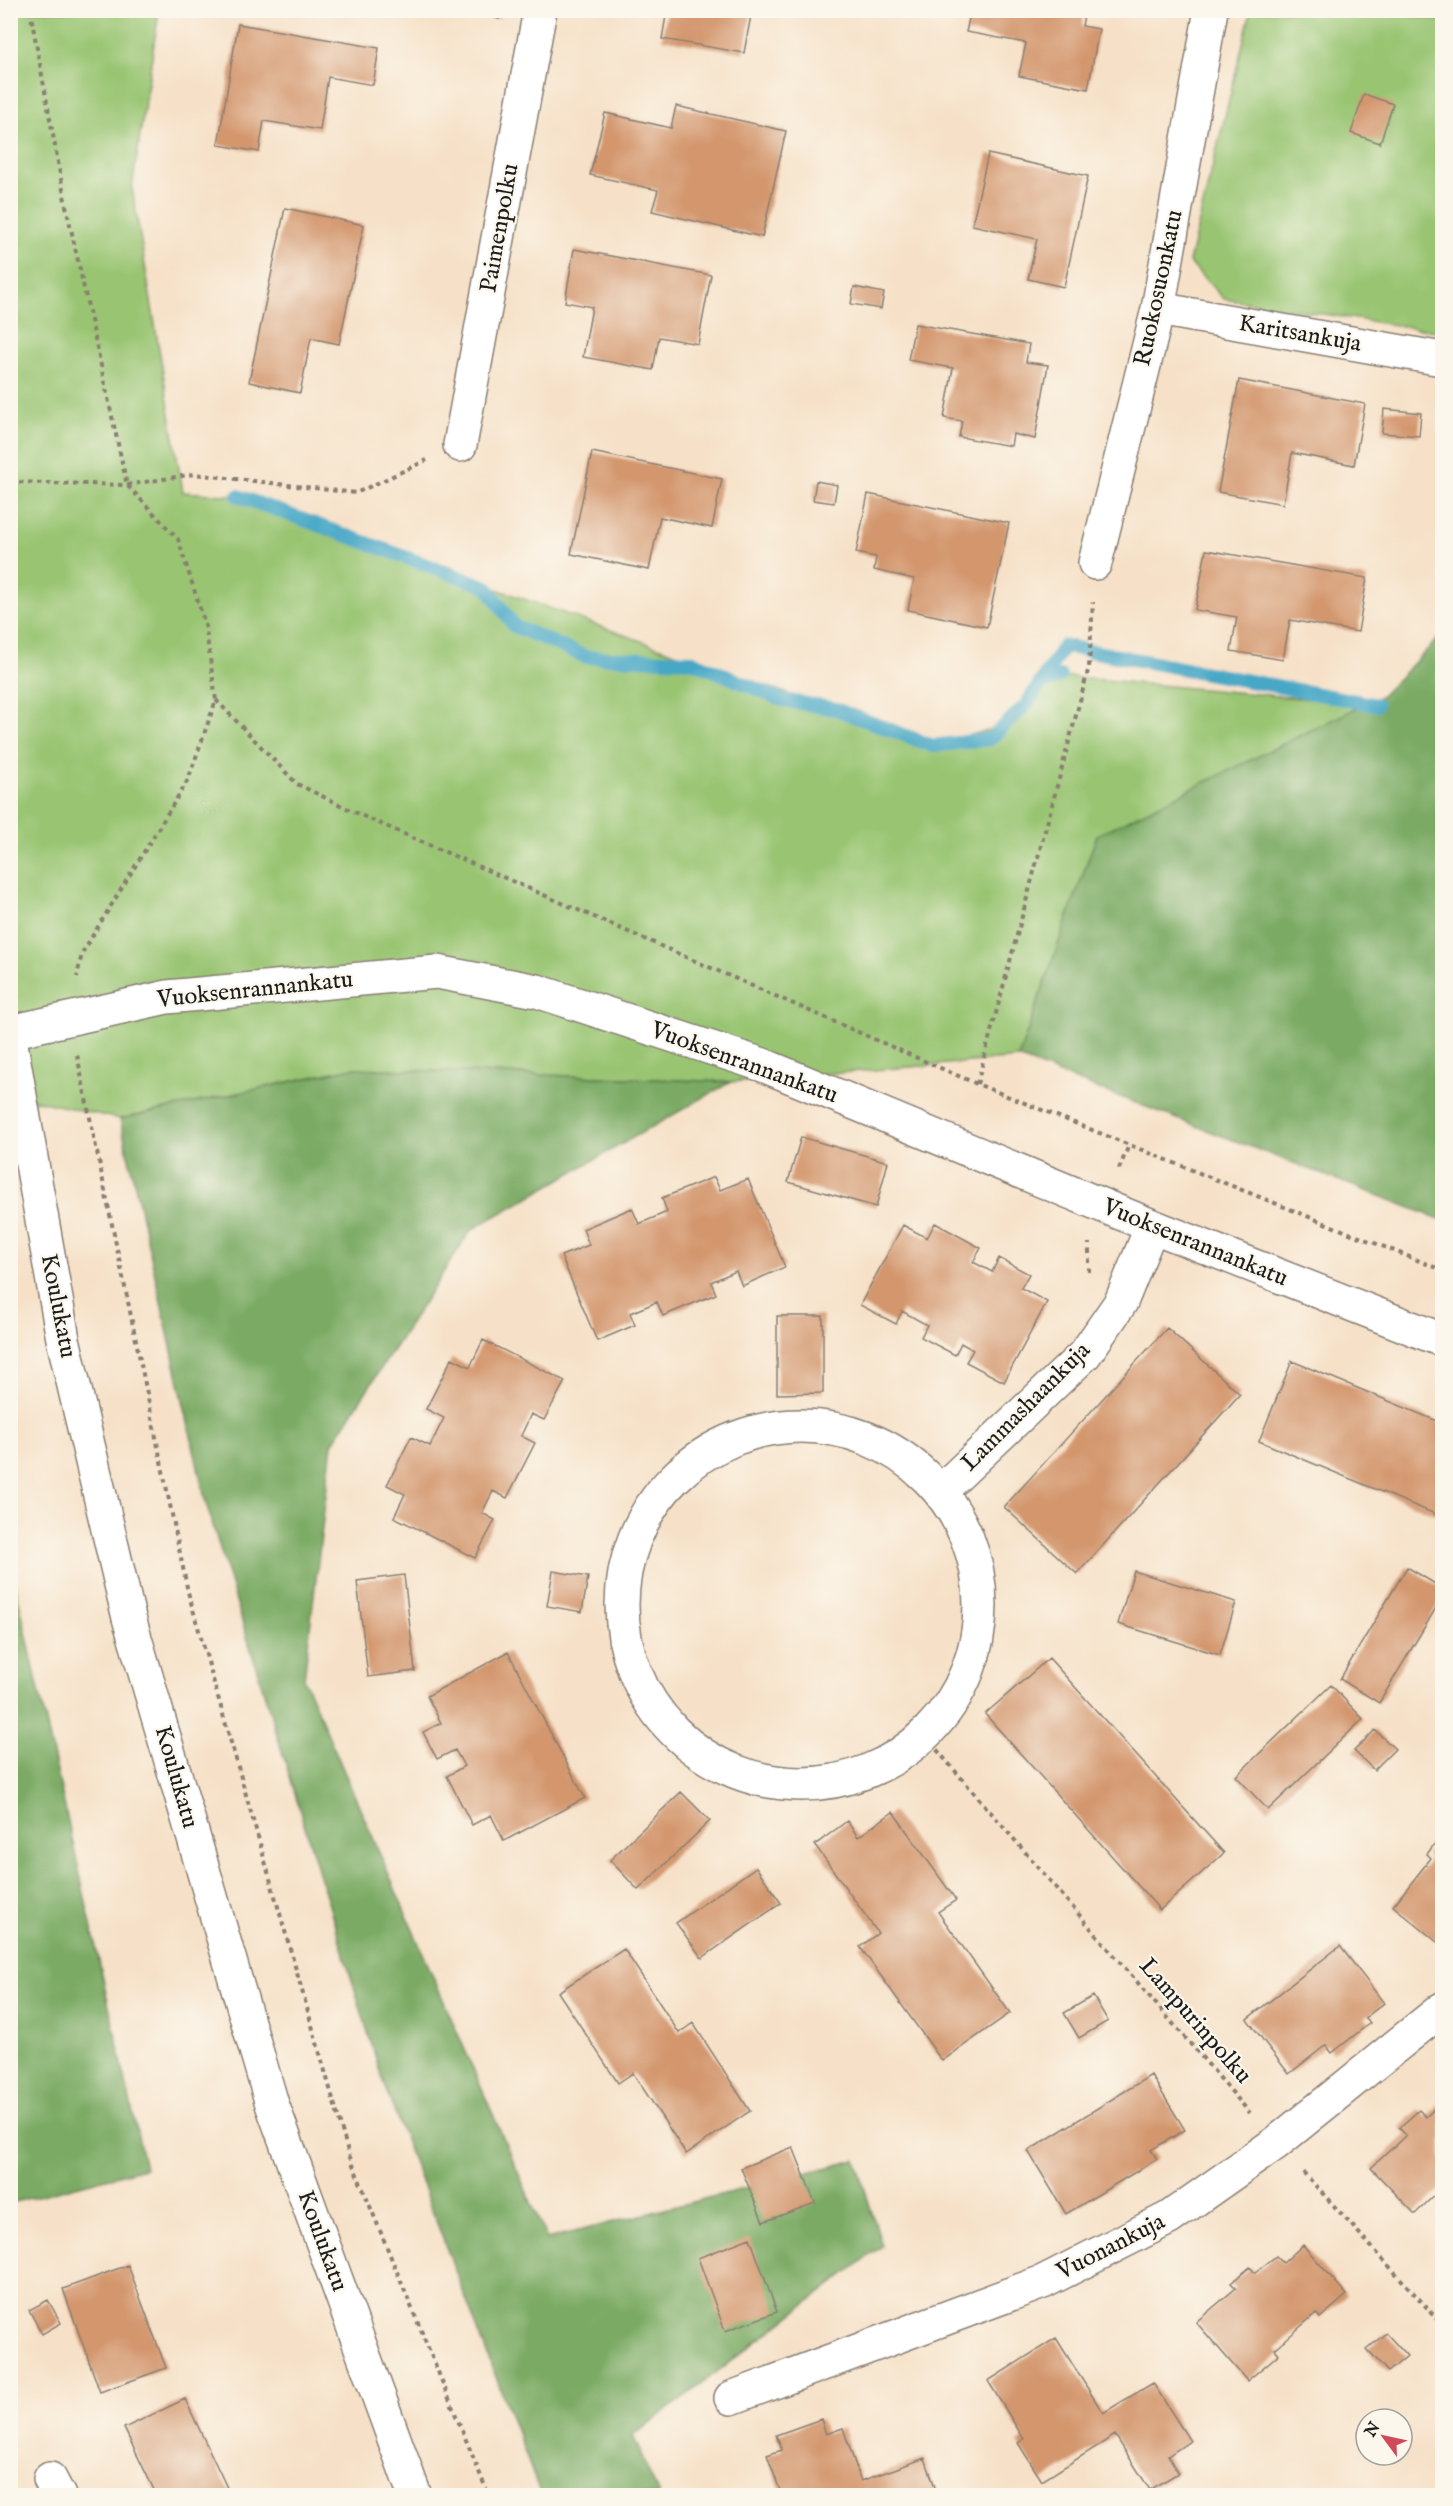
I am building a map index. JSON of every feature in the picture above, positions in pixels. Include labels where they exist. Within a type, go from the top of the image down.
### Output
[{"type":"street","name":"Paimenpolku","points":[[460,445],[540,10]]},
{"type":"street","name":"Ruokosuonkatu","points":[[1095,563],[1158,309],[1211,10]]},
{"type":"street","name":"Karitsankuja","points":[[1158,309],[1443,358]]},
{"type":"street","name":"Vuoksenrannankatu","points":[[10,1032],[69,1017],[167,997],[437,972],[537,991],[763,1065],[1152,1226],[1443,1340]]},
{"type":"street","name":"Koulukatu","points":[[10,1039],[63,1339],[129,1618],[272,2104],[415,2496]]},
{"type":"street","name":"Lammashaankuja","points":[[944,1488],[1085,1354],[1121,1302],[1152,1226]]},
{"type":"street","name":"Lammashaankuja","points":[[829,1426],[887,1446],[944,1488],[970,1543],[981,1612],[966,1679],[925,1736],[875,1770],[816,1785],[755,1780],[700,1756],[655,1713],[628,1659],[620,1598],[632,1539],[664,1487],[711,1448],[768,1427],[829,1426]]},
{"type":"street","name":"Vuonankuja","points":[[731,2398],[1043,2283],[1169,2218],[1276,2143],[1443,2009]]},
{"type":"path","points":[[30,10],[66,206],[127,485],[178,539],[205,624],[216,700],[188,780],[82,953],[69,1017],[188,1592],[349,2155],[489,2496]]},
{"type":"path","points":[[10,482],[127,485],[194,474],[356,493],[460,445]]},
{"type":"path","points":[[977,1084],[1089,667],[1091,629]]},
{"type":"path","points":[[216,700],[297,784],[365,817],[977,1084],[1443,1270]]},
{"type":"path","name":"Lampurinpolku","points":[[925,1736],[1276,2143],[1443,2324]]},
{"type":"green space","points":[[11,11],[159,11],[132,188],[183,492],[238,496],[933,746],[1002,726],[1060,676],[1376,705],[1097,835],[1018,1058],[731,1082],[353,1068],[120,1119],[11,1095]]},
{"type":"green space","points":[[1251,11],[1384,11],[1442,21],[1442,332],[1224,299],[1189,262]]},
{"type":"green space","points":[[1442,635],[1442,1220],[1018,1058],[1097,835],[1381,696]]},
{"type":"green space","points":[[353,1068],[731,1082],[471,1230],[332,1444],[304,1679],[547,2239],[856,2160],[882,2246],[633,2436],[659,2495],[541,2495],[384,2085],[206,1503],[120,1119]]},
{"type":"green space","points":[[10,1560],[145,2168],[11,2203],[10,2203]]},
{"type":"building","points":[[464,10],[501,10],[499,19]]},
{"type":"building","points":[[667,10],[752,10],[744,53],[662,39]]},
{"type":"building","points":[[971,10],[1085,10],[1082,26],[1099,29],[1088,89],[1019,76],[1026,43],[966,32]]},
{"type":"building","points":[[238,24],[379,48],[373,85],[328,77],[320,130],[264,121],[259,152],[218,145]]},
{"type":"building","points":[[1364,94],[1393,104],[1380,143],[1351,133]]},
{"type":"building","points":[[676,106],[786,131],[762,237],[652,211],[658,190],[590,175],[605,113],[671,128]]},
{"type":"building","points":[[988,154],[1088,176],[1064,287],[1028,279],[1037,239],[972,225]]},
{"type":"building","points":[[285,208],[364,225],[339,344],[311,338],[300,393],[249,382]]},
{"type":"building","points":[[574,249],[711,275],[698,344],[659,337],[653,370],[583,357],[592,307],[565,302]]},
{"type":"building","points":[[854,287],[884,293],[881,309],[851,304]]},
{"type":"building","points":[[915,324],[1029,344],[1026,362],[1048,365],[1035,439],[1013,434],[1011,446],[959,437],[962,421],[944,418],[953,368],[908,360]]},
{"type":"building","points":[[1239,380],[1365,404],[1354,465],[1292,453],[1283,504],[1218,492]]},
{"type":"building","points":[[1384,409],[1421,413],[1419,436],[1382,433]]},
{"type":"building","points":[[592,452],[722,479],[712,528],[660,517],[649,570],[571,554]]},
{"type":"building","points":[[816,481],[837,485],[834,503],[813,500]]},
{"type":"building","points":[[868,494],[1009,523],[987,627],[908,610],[914,579],[874,570],[876,557],[856,553]]},
{"type":"building","points":[[1206,550],[1367,578],[1358,632],[1290,620],[1283,660],[1231,651],[1237,617],[1195,610]]},
{"type":"building","points":[[801,1137],[888,1162],[876,1207],[788,1182]]},
{"type":"building","points":[[714,1177],[720,1190],[748,1179],[785,1267],[742,1286],[736,1271],[711,1282],[716,1294],[663,1316],[657,1302],[630,1313],[635,1325],[597,1341],[561,1256],[589,1245],[583,1229],[632,1208],[639,1224],[667,1212],[662,1198]]},
{"type":"building","points":[[935,1223],[981,1248],[973,1262],[992,1272],[999,1258],[1029,1274],[1021,1288],[1047,1302],[1004,1382],[966,1362],[973,1350],[961,1343],[955,1355],[921,1337],[927,1325],[902,1311],[896,1324],[860,1305],[903,1225],[927,1238]]},
{"type":"building","points":[[777,1316],[823,1316],[823,1393],[777,1394]]},
{"type":"building","points":[[1167,1328],[1240,1394],[1077,1574],[1004,1507]]},
{"type":"building","points":[[483,1340],[565,1381],[544,1420],[531,1414],[521,1436],[535,1443],[507,1498],[493,1491],[482,1513],[495,1520],[475,1558],[394,1517],[405,1494],[387,1485],[411,1437],[430,1446],[444,1418],[426,1409],[452,1358],[470,1367]]},
{"type":"building","points":[[1292,1361],[1442,1423],[1442,1517],[1259,1441]]},
{"type":"building","points":[[1407,1567],[1442,1588],[1442,1598],[1379,1703],[1340,1679]]},
{"type":"building","points":[[553,1571],[588,1577],[582,1612],[547,1606]]},
{"type":"building","points":[[1134,1571],[1236,1602],[1220,1655],[1118,1624]]},
{"type":"building","points":[[404,1575],[415,1671],[368,1677],[357,1581]]},
{"type":"building","points":[[508,1652],[585,1798],[504,1841],[491,1815],[472,1825],[447,1776],[464,1766],[455,1750],[437,1759],[423,1732],[441,1723],[427,1696]]},
{"type":"building","points":[[1049,1658],[1224,1853],[1160,1910],[985,1714]]},
{"type":"building","points":[[1331,1685],[1363,1719],[1268,1810],[1236,1776]]},
{"type":"building","points":[[1375,1730],[1395,1749],[1374,1770],[1354,1751]]},
{"type":"building","points":[[681,1792],[710,1821],[638,1890],[610,1860]]},
{"type":"building","points":[[893,1812],[956,1900],[938,1912],[1010,2013],[942,2061],[860,1947],[878,1933],[815,1845],[847,1821],[858,1837]]},
{"type":"building","points":[[1442,1834],[1442,1946],[1393,1906],[1431,1858],[1427,1854]]},
{"type":"building","points":[[756,1867],[781,1903],[702,1958],[676,1923]]},
{"type":"building","points":[[1340,1946],[1384,2003],[1365,2018],[1370,2023],[1332,2053],[1326,2045],[1289,2074],[1247,2019]]},
{"type":"building","points":[[624,1949],[679,2033],[693,2023],[750,2111],[686,2154],[633,2073],[618,2083],[558,1992]]},
{"type":"building","points":[[1093,1996],[1108,2021],[1079,2038],[1064,2013]]},
{"type":"building","points":[[1151,2075],[1185,2130],[1151,2150],[1157,2159],[1066,2214],[1028,2151]]},
{"type":"building","points":[[1442,2101],[1442,2188],[1415,2214],[1371,2168],[1406,2135],[1399,2128],[1419,2110],[1426,2117]]},
{"type":"building","points":[[793,2147],[815,2203],[763,2222],[741,2168]]},
{"type":"building","points":[[750,2238],[777,2312],[725,2331],[698,2258]]},
{"type":"building","points":[[1303,2245],[1347,2295],[1320,2318],[1316,2313],[1275,2349],[1279,2354],[1247,2381],[1196,2322],[1236,2288],[1231,2283],[1250,2267],[1255,2273],[1276,2256],[1283,2263]]},
{"type":"building","points":[[128,2265],[166,2368],[100,2392],[63,2289]]},
{"type":"building","points":[[48,2300],[61,2323],[42,2334],[29,2310]]},
{"type":"building","points":[[1386,2333],[1407,2356],[1388,2372],[1367,2349]]},
{"type":"building","points":[[1056,2338],[1103,2413],[1153,2383],[1190,2441],[1168,2456],[1178,2473],[1150,2490],[1115,2435],[1042,2481],[1018,2443],[1024,2439],[988,2381]]},
{"type":"building","points":[[185,2399],[231,2496],[157,2496],[124,2428]]},
{"type":"building","points":[[821,2419],[826,2434],[843,2428],[861,2481],[925,2458],[938,2496],[782,2496],[767,2455],[782,2450],[776,2435]]},
{"type":"waterway","points":[[238,496],[487,587],[514,626],[586,657],[692,661],[782,700],[835,709],[933,746],[990,739],[1026,705],[1064,646],[1376,705]]},
{"type":"waterway","points":[[1038,686],[1060,676]]}]
